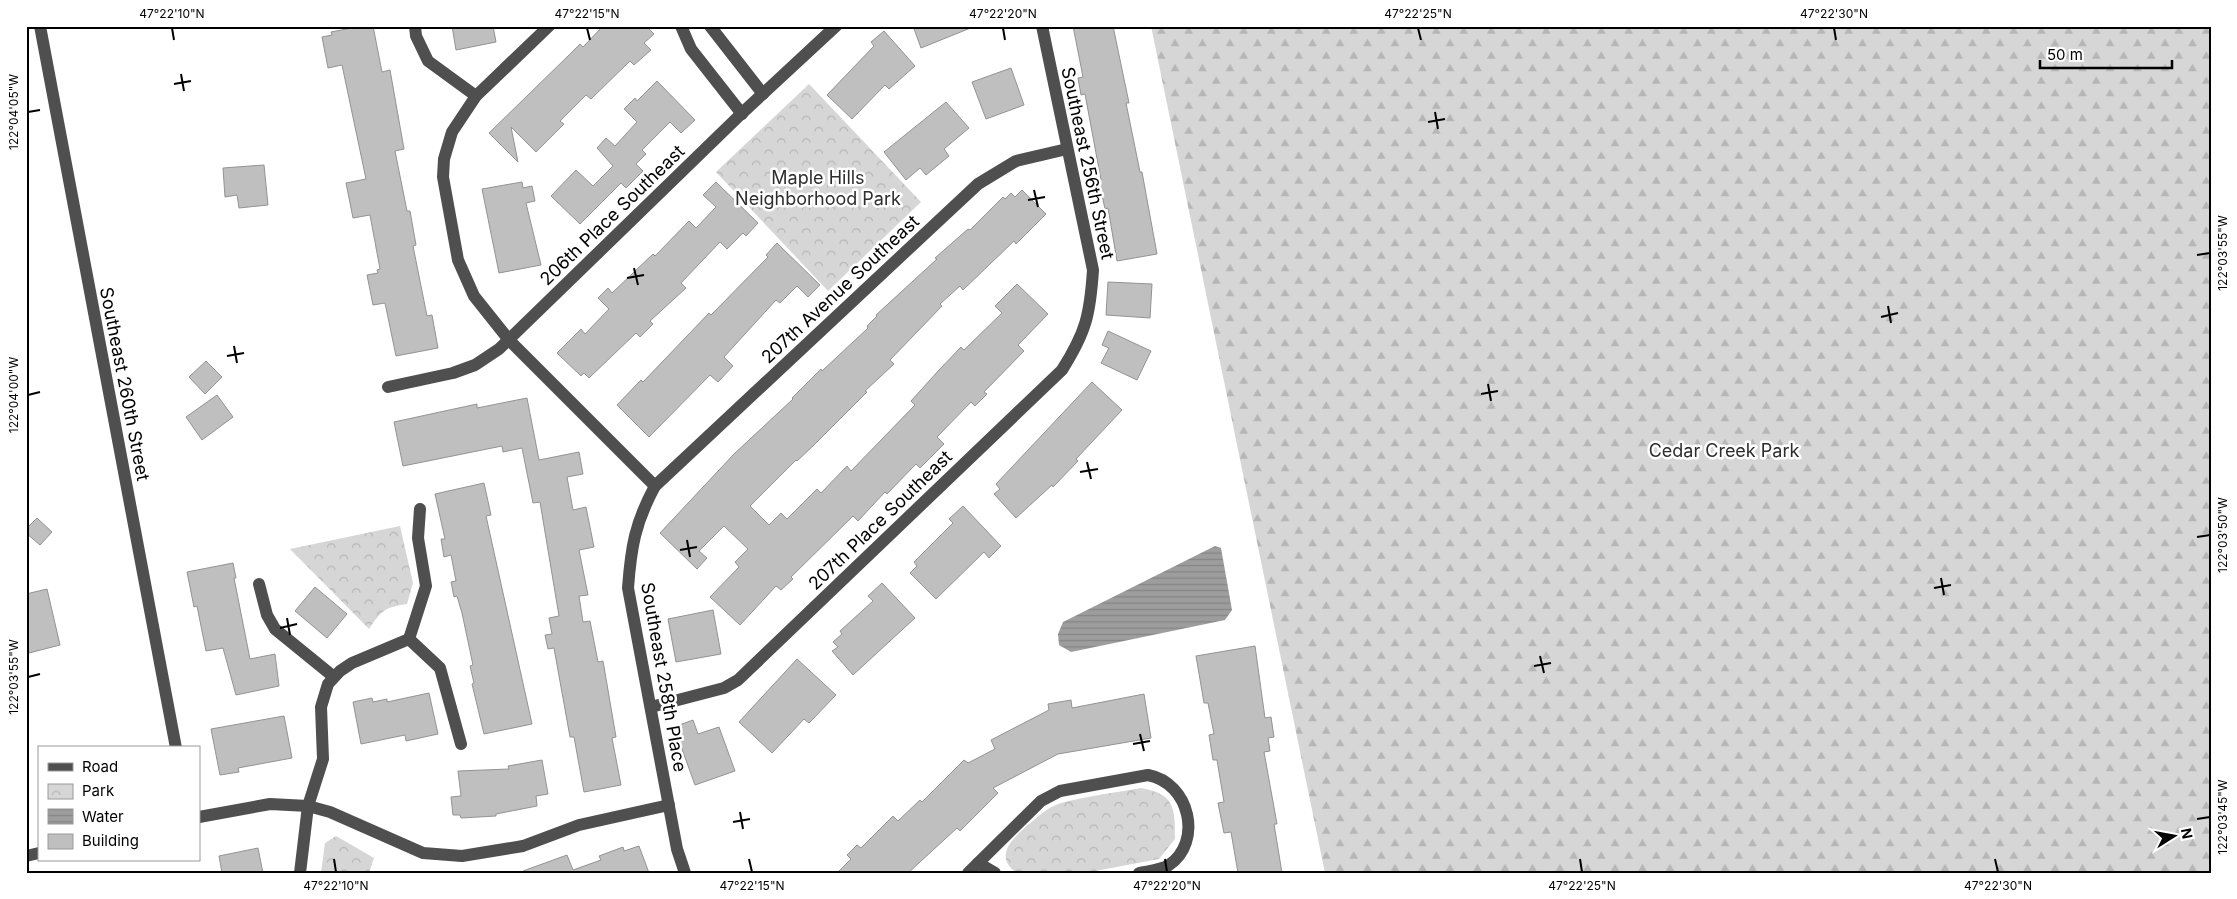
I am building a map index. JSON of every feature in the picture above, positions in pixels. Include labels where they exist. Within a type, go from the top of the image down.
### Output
[{"type":"street","name":"Southeast 260th Street","points":[[40,26],[176,746]]},
{"type":"street","points":[[414,26],[416,36],[428,61],[476,96]]},
{"type":"street","points":[[549,26],[476,96],[452,132],[444,159],[443,177],[458,260],[474,296],[509,340],[655,486]]},
{"type":"street","points":[[681,26],[691,49],[742,114]]},
{"type":"street","points":[[710,26],[763,94]]},
{"type":"street","name":"206th Place Southeast","points":[[388,387],[453,373],[475,366],[509,340],[742,114],[836,26]]},
{"type":"street","name":"Southeast 256th Street","points":[[1042,26],[1092,270],[1090,308]]},
{"type":"street","name":"207th Avenue Southeast","points":[[655,486],[978,184],[1016,161],[1067,149]]},
{"type":"street","name":"207th Place Southeast","points":[[651,707],[724,688],[738,680],[1062,370],[1080,342],[1090,308]]},
{"type":"street","name":"Southeast 258th Place","points":[[655,486],[641,513],[631,550],[628,588],[677,849],[685,873]]},
{"type":"street","points":[[300,873],[308,806],[323,759],[322,707],[328,684],[352,663],[409,639],[426,586],[418,538],[420,509]]},
{"type":"street","points":[[259,584],[267,615],[275,629],[334,677]]},
{"type":"street","points":[[409,639],[440,668],[461,744]]},
{"type":"street","points":[[968,873],[1041,801],[1050,796],[1060,791],[1148,775],[1159,777],[1180,795],[1186,807],[1188,827],[1184,844],[1177,857],[1168,866],[1139,873]]},
{"type":"street","points":[[200,817],[270,804],[308,806],[330,812],[423,853],[462,856],[523,846],[579,825],[669,805]]},
{"type":"street","points":[[978,863],[995,873]]},
{"type":"green space","name":"Cedar Creek Park","points":[[1151,26],[2211,26],[2211,873],[1325,873]]},
{"type":"green space","name":"Maple Hills Neighborhood Park","points":[[809,84],[921,202],[828,291],[716,172]]},
{"type":"green space","points":[[400,526],[413,583],[407,604],[388,608],[369,629],[290,549]]},
{"type":"green space","points":[[1141,788],[1161,794],[1171,804],[1173,811],[1175,839],[1159,859],[1085,873],[1017,873],[1006,860],[1006,853],[1012,841],[1048,809],[1056,805],[1091,796]]},
{"type":"green space","points":[[336,836],[374,858],[369,873],[321,873],[325,843]]},
{"type":"water","points":[[1215,546],[1221,548],[1232,610],[1225,620],[1071,652],[1059,645],[1058,634],[1063,622]]},
{"type":"building","points":[[362,26],[373,26],[382,72],[390,70],[404,149],[395,151],[407,211],[410,211],[416,245],[413,246],[427,316],[432,315],[438,348],[396,356],[385,303],[373,305],[367,275],[378,273],[377,270],[380,269],[370,215],[353,218],[346,183],[366,179],[342,65],[328,68],[322,37],[332,35],[331,32]]},
{"type":"building","points":[[452,26],[493,26],[496,42],[456,50]]},
{"type":"building","points":[[603,26],[646,26],[654,34],[644,43],[651,50],[634,65],[630,61],[591,99],[586,95],[560,121],[564,124],[536,152],[511,127],[518,162],[489,133],[580,44],[583,47]]},
{"type":"building","points":[[913,26],[973,26],[973,27],[921,48]]},
{"type":"building","points":[[1073,26],[1113,26],[1129,103],[1126,103],[1140,172],[1142,172],[1157,254],[1117,261],[1108,208],[1105,209],[1099,181],[1101,180],[1085,94],[1081,95],[1078,78],[1083,77]]},
{"type":"building","points":[[884,31],[915,66],[889,89],[885,85],[852,119],[827,95],[874,46],[871,42]]},
{"type":"building","points":[[1011,68],[1024,105],[986,119],[972,82]]},
{"type":"building","points":[[657,81],[695,120],[681,133],[670,122],[642,150],[646,154],[636,164],[643,171],[626,188],[621,183],[580,224],[551,196],[576,170],[593,186],[613,166],[597,148],[606,138],[615,146],[637,122],[624,109],[635,98],[637,101]]},
{"type":"building","points":[[946,102],[969,128],[944,149],[949,156],[926,175],[920,168],[906,180],[884,152]]},
{"type":"building","points":[[264,165],[268,205],[239,208],[237,195],[225,197],[223,168]]},
{"type":"building","points":[[522,182],[523,188],[532,186],[535,201],[526,203],[541,265],[499,273],[482,189]]},
{"type":"building","points":[[716,182],[758,223],[746,236],[743,233],[727,249],[720,242],[681,283],[686,288],[650,321],[653,324],[640,337],[636,333],[589,378],[584,373],[581,376],[557,353],[581,329],[585,334],[609,309],[598,298],[608,288],[612,293],[653,254],[655,256],[689,221],[696,228],[716,207],[703,195]]},
{"type":"building","points":[[1022,190],[1046,214],[1016,244],[1014,241],[963,290],[960,286],[940,304],[942,306],[890,360],[894,364],[865,391],[867,392],[814,445],[796,460],[750,506],[769,525],[781,513],[787,519],[817,489],[821,493],[847,466],[851,471],[915,405],[911,401],[939,370],[961,347],[964,350],[1002,313],[995,306],[1017,284],[1048,314],[1018,345],[1024,351],[984,392],[987,394],[975,406],[971,402],[937,437],[944,444],[920,468],[916,464],[887,494],[885,492],[858,521],[853,516],[791,577],[793,579],[781,590],[776,586],[740,625],[710,597],[739,567],[735,562],[748,549],[724,526],[699,551],[707,558],[697,569],[660,533],[734,454],[793,399],[821,369],[822,371],[868,328],[867,326],[876,315],[937,259],[935,258],[968,229],[970,230],[1003,197],[1005,199],[1011,193],[1015,197]]},
{"type":"building","points":[[777,243],[820,285],[808,297],[797,286],[780,303],[776,300],[724,357],[733,366],[718,382],[710,375],[649,437],[617,405],[641,380],[643,382],[709,313],[711,315],[768,257],[766,255]]},
{"type":"building","points":[[1108,282],[1152,284],[1150,318],[1106,315]]},
{"type":"building","points":[[1108,331],[1151,351],[1137,380],[1101,363],[1109,348],[1102,345]]},
{"type":"building","points":[[206,361],[222,377],[205,394],[189,377]]},
{"type":"building","points":[[1092,382],[1122,410],[1076,459],[1078,461],[1053,487],[1052,485],[1016,518],[994,494],[1000,489],[996,484]]},
{"type":"building","points":[[217,395],[233,417],[202,440],[186,417]]},
{"type":"building","points":[[527,398],[539,460],[579,452],[583,474],[567,477],[573,510],[586,507],[594,547],[579,550],[588,595],[579,596],[583,622],[590,621],[598,662],[603,661],[616,737],[612,738],[621,785],[584,792],[574,737],[570,737],[554,648],[548,649],[545,635],[552,634],[549,618],[559,616],[540,502],[533,503],[522,448],[503,452],[502,446],[403,466],[394,422],[477,404],[477,408]]},
{"type":"building","points":[[484,483],[491,515],[486,516],[532,724],[484,734],[472,684],[474,683],[470,666],[473,665],[462,613],[457,596],[454,597],[451,582],[456,581],[451,555],[444,557],[441,539],[445,539],[435,494]]},
{"type":"building","points":[[963,506],[1001,546],[989,558],[984,552],[936,599],[910,573],[917,566],[914,562],[953,523],[949,519]]},
{"type":"building","points":[[37,518],[52,532],[40,545],[26,533],[26,529]]},
{"type":"building","points":[[233,563],[236,578],[234,578],[250,659],[275,654],[279,686],[236,695],[223,648],[206,651],[197,606],[194,607],[187,572]]},
{"type":"building","points":[[882,583],[915,618],[853,675],[832,651],[838,647],[833,642],[842,634],[840,631],[873,601],[868,596]]},
{"type":"building","points":[[315,587],[347,614],[327,638],[295,611]]},
{"type":"building","points":[[47,589],[60,645],[29,653],[26,640],[26,594]]},
{"type":"building","points":[[713,610],[721,654],[676,662],[668,619]]},
{"type":"building","points":[[1255,646],[1265,718],[1271,717],[1274,737],[1268,738],[1270,751],[1264,752],[1277,824],[1274,824],[1282,873],[1238,873],[1231,832],[1224,833],[1218,803],[1224,802],[1217,760],[1213,760],[1209,735],[1214,734],[1208,703],[1204,703],[1196,656]]},
{"type":"building","points":[[797,659],[836,695],[809,723],[804,719],[772,753],[739,722]]},
{"type":"building","points":[[429,693],[438,734],[406,741],[405,735],[361,744],[353,702],[372,698],[373,702],[387,699],[387,702]]},
{"type":"building","points":[[1144,694],[1151,738],[1058,754],[993,788],[998,793],[960,831],[957,828],[908,873],[837,873],[851,859],[847,855],[857,845],[861,848],[893,816],[898,821],[920,800],[922,802],[964,760],[968,763],[995,749],[991,740],[1049,710],[1048,704],[1071,700],[1072,708]]},
{"type":"building","points":[[284,716],[292,758],[238,768],[239,772],[220,775],[211,729]]},
{"type":"building","points":[[693,720],[698,734],[719,727],[735,771],[695,785],[674,727]]},
{"type":"building","points":[[542,760],[548,794],[536,796],[537,806],[496,814],[496,816],[461,818],[460,815],[453,815],[451,797],[461,796],[458,771],[509,769],[508,766]]},
{"type":"building","points":[[639,846],[649,873],[523,873],[523,871],[567,855],[573,870],[601,860],[599,856],[623,847],[624,851]]},
{"type":"building","points":[[258,848],[263,873],[222,873],[219,856]]}]
